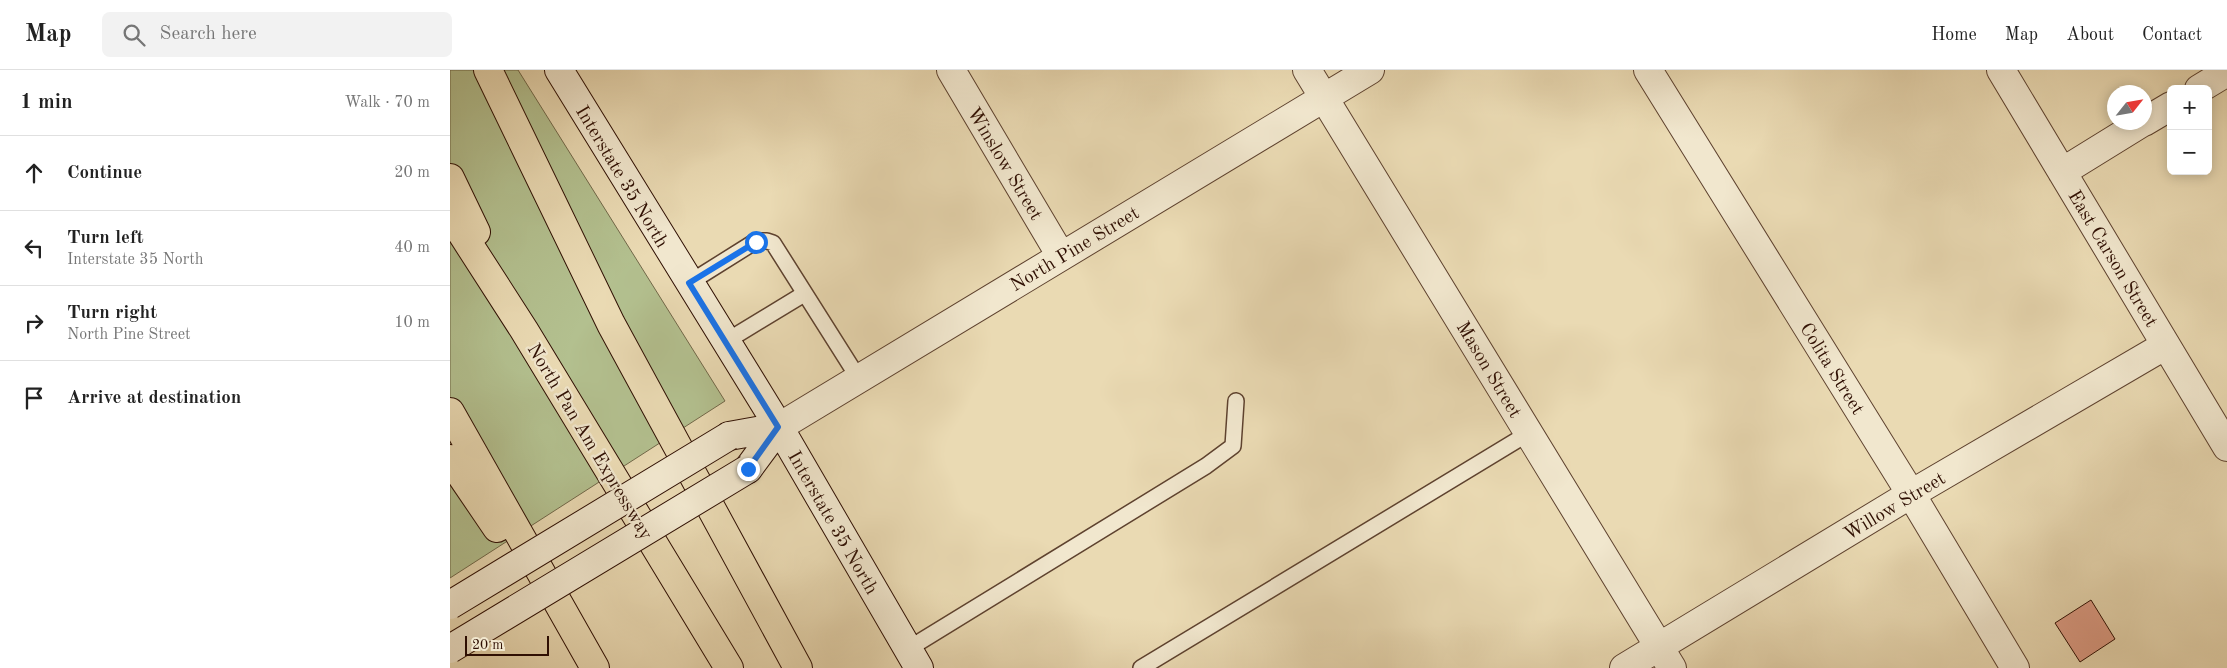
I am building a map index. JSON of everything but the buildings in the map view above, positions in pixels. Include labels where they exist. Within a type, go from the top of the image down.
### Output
[{"type":"highway","points":[[488,70],[611,324],[798,668]]},
{"type":"highway","points":[[450,178],[524,330]]},
{"type":"highway","name":"North Pan Am Expressway","points":[[450,215],[524,330],[729,668]]},
{"type":"highway","points":[[450,412],[594,668]]},
{"type":"highway","points":[[450,459],[594,668]]},
{"type":"street","name":"Interstate 35 North","points":[[559,70],[778,427],[913,658]]},
{"type":"street","name":"Winslow Street","points":[[951,70],[1061,256]]},
{"type":"street","name":"Mason Street","points":[[1307,70],[1666,657]]},
{"type":"street","name":"North Pine Street","points":[[450,605],[729,436],[778,427],[1370,70]]},
{"type":"street","name":"Colita Street","points":[[1648,70],[1911,494],[2014,668]]},
{"type":"street","name":"East Carson Street","points":[[2001,70],[2227,447]]},
{"type":"street","points":[[2206,85],[2227,72]]},
{"type":"street","points":[[2152,117],[2167,108]]},
{"type":"street","points":[[2062,172],[2131,130]]},
{"type":"street","name":"Willow Street","points":[[1624,668],[1666,657],[1911,494],[2166,345]]},
{"type":"street","name":"North Pine Street","points":[[450,650],[748,469],[778,427]]},
{"type":"lane","points":[[689,283],[756,242],[767,240],[773,244],[859,379]]},
{"type":"lane","points":[[725,342],[804,294]]},
{"type":"lane","points":[[913,658],[1206,466],[1233,446],[1236,401]]},
{"type":"lane","points":[[1141,668],[1529,433]]},
{"type":"green space","points":[[450,70],[518,70],[725,401],[450,578]]},
{"type":"route","points":[[748,469],[778,427],[689,283],[756,242]]}]
